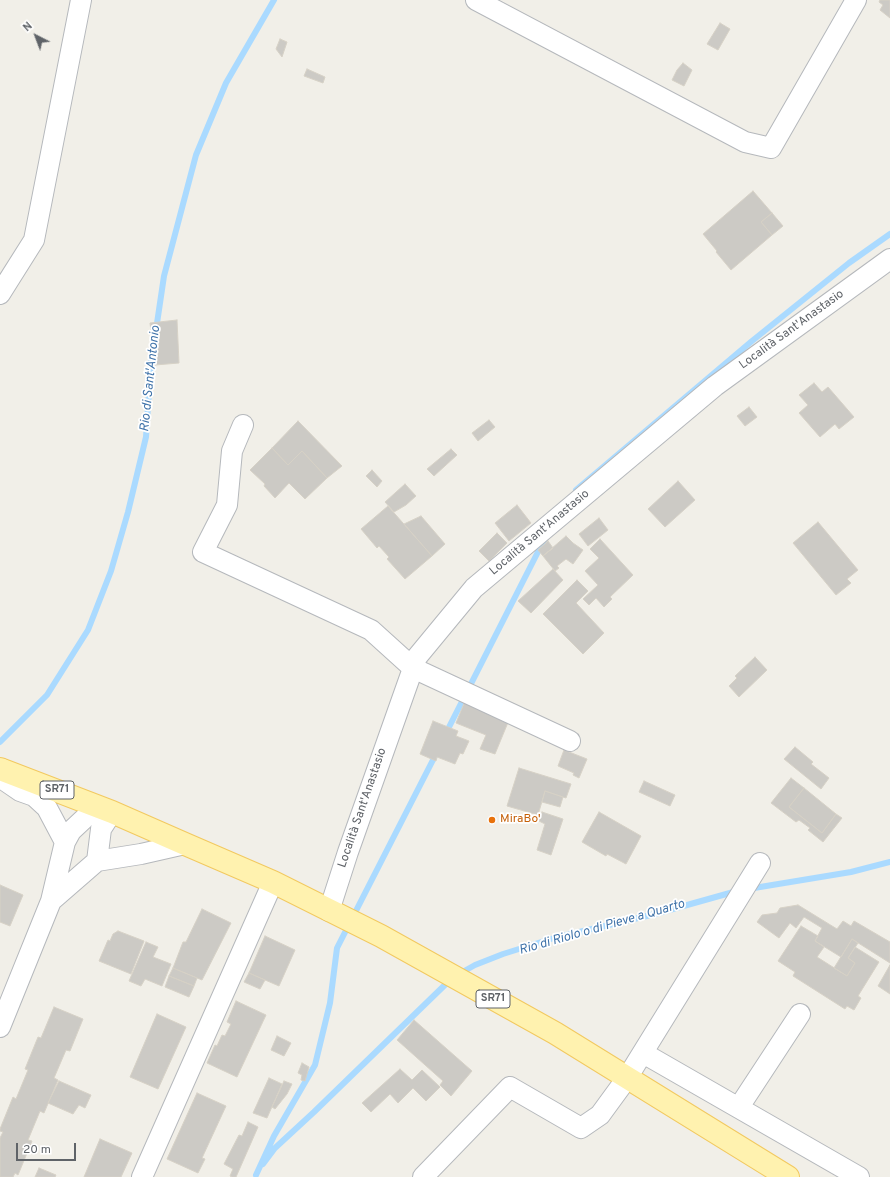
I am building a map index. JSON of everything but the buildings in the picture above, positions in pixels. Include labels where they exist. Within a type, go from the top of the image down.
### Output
[{"type":"main road","name":"SR71","points":[[1,769],[112,812],[273,882],[381,936],[548,1030],[788,1177]]},
{"type":"street","points":[[0,294],[34,240],[81,0]]},
{"type":"street","points":[[476,0],[745,142],[771,148],[856,0]]},
{"type":"street","name":"Località Sant'Anastasio","points":[[329,911],[417,657],[474,588],[716,386],[890,259]]},
{"type":"street","points":[[243,425],[232,451],[227,505],[203,552],[371,630],[413,668],[570,741]]},
{"type":"street","points":[[1,769],[4,780],[20,791],[34,796],[47,808],[65,842]]},
{"type":"street","points":[[0,1027],[51,901],[65,842],[71,831],[87,816],[112,812]]},
{"type":"street","points":[[97,861],[101,829],[112,812]]},
{"type":"street","points":[[51,901],[97,861],[141,854],[185,844]]},
{"type":"street","points":[[423,1177],[510,1087],[581,1128],[600,1116],[627,1078],[760,863]]},
{"type":"street","points":[[142,1177],[273,882]]},
{"type":"street","points":[[739,1107],[800,1014]]},
{"type":"street","points":[[643,1052],[860,1177]]},
{"type":"waterway","name":"Rio di Sant'Antonio","points":[[156,330],[164,276],[196,155],[226,83],[274,0]]},
{"type":"waterway","points":[[576,490],[752,341],[849,263],[890,234]]},
{"type":"waterway","name":"Rio di Sant'Antonio","points":[[0,742],[47,695],[88,630],[111,571],[128,512],[146,437],[151,359],[154,342]]},
{"type":"waterway","points":[[445,735],[545,538]]},
{"type":"waterway","points":[[256,1175],[274,1136],[315,1065],[330,1003],[337,948],[436,754]]},
{"type":"waterway","name":"Rio di Riolo o di Pieve a Quarto","points":[[748,889],[851,872],[890,862]]},
{"type":"waterway","name":"Rio di Riolo o di Pieve a Quarto","points":[[459,974],[475,965],[503,954],[554,938],[655,914],[737,891]]},
{"type":"waterway","name":"Rio di Riolo o di Pieve a Quarto","points":[[263,1164],[275,1148],[450,980]]},
{"type":"place","name":"MiraBo'","points":[[492,820]]}]
